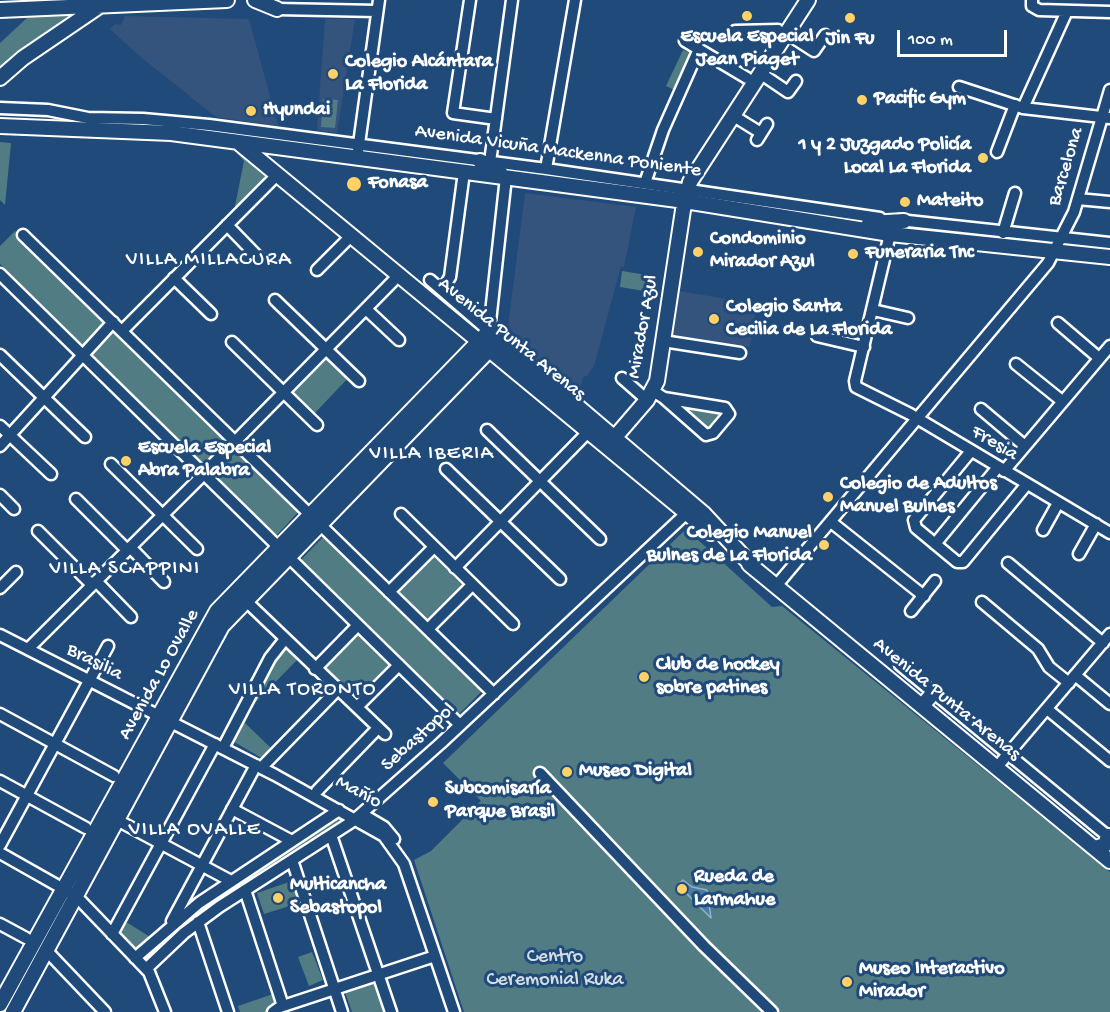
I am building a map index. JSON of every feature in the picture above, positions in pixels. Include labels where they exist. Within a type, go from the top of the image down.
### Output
[{"type":"main road","points":[[0,10],[227,0]]},
{"type":"main road","points":[[255,0],[277,9]]},
{"type":"main road","name":"Mirador Azul","points":[[782,32],[797,0]]},
{"type":"main road","name":"Mirador Azul","points":[[611,442],[654,396],[685,193],[685,172],[782,32],[808,0]]},
{"type":"main road","points":[[0,78],[23,58],[103,4]]},
{"type":"main road","name":"Mirador Azul","points":[[685,193],[695,171],[732,115],[753,76]]},
{"type":"main road","name":"Avenida Vicuña Mackenna Poniente","points":[[0,126],[146,130],[239,142],[358,152],[464,172],[685,193],[890,234],[1054,253],[1110,257]]},
{"type":"main road","name":"Avenida Punta Arenas","points":[[239,142],[400,274],[490,340],[691,509],[728,537],[756,570],[1110,861]]},
{"type":"main road","points":[[485,162],[506,177]]},
{"type":"main road","points":[[831,224],[904,221]]},
{"type":"main road","name":"Avenida Punta Arenas","points":[[490,340],[590,430],[611,442]]},
{"type":"main road","name":"Avenida Lo Ovalle","points":[[2,997],[117,820],[218,611],[284,551],[490,340]]},
{"type":"main road","name":"Avenida Lo Ovalle","points":[[19,1009],[70,892],[165,719],[218,631],[284,551]]},
{"type":"main road","points":[[922,706],[934,692]]},
{"type":"main road","points":[[1095,848],[1105,845],[1109,837]]},
{"type":"street","points":[[470,0],[453,113],[496,119]]},
{"type":"street","points":[[485,162],[496,119],[512,0]]},
{"type":"street","points":[[546,169],[575,0]]},
{"type":"street","points":[[1032,0],[1032,6],[1039,10],[1110,12]]},
{"type":"street","points":[[277,9],[378,5],[358,152]]},
{"type":"street","points":[[997,153],[1067,11]]},
{"type":"street","points":[[735,31],[782,32],[814,51],[825,35]]},
{"type":"street","points":[[685,41],[788,92],[796,81]]},
{"type":"street","points":[[645,183],[663,130],[699,49]]},
{"type":"street","points":[[959,87],[1019,106],[1106,118]]},
{"type":"street","name":"Barcelona","points":[[776,586],[1043,270],[1062,240],[1078,199],[1106,118],[1110,90]]},
{"type":"street","name":"Avenida Vicuña Mackenna Poniente","points":[[0,108],[55,111],[88,118],[199,124],[358,152],[546,169],[645,183],[685,193],[1062,240],[1110,243]]},
{"type":"street","points":[[732,115],[762,132]]},
{"type":"street","points":[[442,290],[450,277],[464,172]]},
{"type":"street","points":[[0,446],[83,355],[174,278],[278,174]]},
{"type":"street","points":[[490,340],[506,177]]},
{"type":"street","points":[[1003,233],[1016,194]]},
{"type":"street","points":[[1078,199],[1110,202]]},
{"type":"street","points":[[227,225],[261,259]]},
{"type":"street","points":[[817,336],[864,347],[890,234]]},
{"type":"street","points":[[23,235],[494,694]]},
{"type":"street","points":[[317,270],[352,235]]},
{"type":"street","points":[[213,463],[400,274]]},
{"type":"street","points":[[1,278],[83,355],[460,725]]},
{"type":"street","points":[[174,278],[211,315]]},
{"type":"street","name":"Avenida Punta Arenas","points":[[430,280],[490,340]]},
{"type":"street","points":[[275,300],[359,381]]},
{"type":"street","points":[[366,309],[399,340]]},
{"type":"street","points":[[873,310],[908,318]]},
{"type":"street","points":[[1058,323],[1099,358]]},
{"type":"street","points":[[663,341],[740,353]]},
{"type":"street","points":[[232,342],[317,425]]},
{"type":"street","points":[[935,544],[1001,469],[1025,446],[1110,346]]},
{"type":"street","name":"Fresia","points":[[864,347],[855,381],[858,389],[918,420],[1110,533]]},
{"type":"street","points":[[0,354],[86,437]]},
{"type":"street","points":[[1016,364],[1062,401]]},
{"type":"street","points":[[622,378],[654,396],[706,435],[713,434],[729,414],[725,408],[654,396]]},
{"type":"street","points":[[981,409],[1025,446]]},
{"type":"street","points":[[0,426],[51,474]]},
{"type":"street","points":[[487,430],[600,539]]},
{"type":"street","points":[[455,568],[590,430]]},
{"type":"street","points":[[971,451],[914,520],[914,525],[960,563],[1028,484]]},
{"type":"street","points":[[111,464],[197,549]]},
{"type":"street","points":[[446,469],[560,579]]},
{"type":"street","points":[[27,649],[204,474]]},
{"type":"street","points":[[0,495],[14,509]]},
{"type":"street","points":[[76,498],[164,582]]},
{"type":"street","points":[[1042,530],[1058,503]]},
{"type":"street","name":"Sebastopol","points":[[146,969],[198,922],[358,816],[494,694],[691,509]]},
{"type":"street","points":[[401,514],[513,624]]},
{"type":"street","points":[[831,522],[924,596]]},
{"type":"street","points":[[1079,554],[1096,525]]},
{"type":"street","points":[[38,531],[131,616]]},
{"type":"street","points":[[389,592],[434,547]]},
{"type":"street","points":[[997,767],[1106,639],[1008,563]]},
{"type":"street","points":[[0,588],[16,572]]},
{"type":"street","points":[[911,611],[936,581]]},
{"type":"street","points":[[428,629],[472,585]]},
{"type":"street","points":[[245,600],[381,731],[317,791]]},
{"type":"street","points":[[982,602],[1038,649],[1049,667],[1110,704]]},
{"type":"street","points":[[315,669],[358,625]]},
{"type":"street","name":"Brasilia","points":[[0,635],[165,719]]},
{"type":"street","points":[[112,934],[161,844],[270,658],[285,639]]},
{"type":"street","points":[[0,845],[108,646]]},
{"type":"street","points":[[357,707],[399,665]]},
{"type":"street","name":"Avenida Punta Arenas","points":[[900,665],[1109,837]]},
{"type":"street","points":[[169,927],[232,809],[259,766],[337,690]]},
{"type":"street","points":[[1047,709],[1110,761]]},
{"type":"street","points":[[0,714],[114,776]]},
{"type":"street","name":"Mañío","points":[[165,719],[259,766],[339,810],[358,816]]},
{"type":"street","points":[[540,773],[704,946],[772,1012]]},
{"type":"street","name":"Mañío","points":[[275,775],[317,791],[358,816],[384,836],[397,851],[404,864],[453,1012]]},
{"type":"street","points":[[0,781],[86,828]]},
{"type":"street","points":[[232,809],[292,841]]},
{"type":"street","points":[[135,958],[169,927],[231,881],[339,810]]},
{"type":"street","points":[[117,820],[231,881]]},
{"type":"street","points":[[331,835],[391,1012]]},
{"type":"street","points":[[0,853],[70,892],[154,979],[165,1012]]},
{"type":"street","points":[[292,860],[342,1012]]},
{"type":"street","points":[[245,890],[278,1009],[435,956]]},
{"type":"street","points":[[198,922],[228,1012]]},
{"type":"street","points":[[0,924],[26,938]]},
{"type":"street","points":[[46,950],[105,1012]]},
{"type":"shaded area","points":[[125,16],[249,19],[278,126],[216,117],[137,54],[110,29],[115,24],[121,25]]},
{"type":"shaded area","name":"Colegio Alcántara La Florida","points":[[325,19],[355,19],[337,133],[317,130]]},
{"type":"shaded area","points":[[525,193],[636,207],[624,267],[621,266],[594,366],[587,376],[583,377],[579,394],[507,334]]},
{"type":"shaded area","name":"Colegio Santa Cecilia de La Florida","points":[[679,291],[757,304],[750,347],[672,335]]},
{"type":"shaded area","points":[[683,880],[692,887],[707,890],[711,918],[686,893],[688,891],[680,883]]},
{"type":"green space","points":[[76,16],[0,71],[0,43],[27,18]]},
{"type":"green space","points":[[683,50],[694,55],[677,91],[666,86]]},
{"type":"green space","points":[[323,99],[338,100],[335,128],[321,127]]},
{"type":"green space","points":[[0,142],[11,143],[5,205],[0,200]]},
{"type":"green space","points":[[236,152],[248,154],[272,175],[234,211],[244,161]]},
{"type":"green space","points":[[15,231],[300,510],[276,536],[0,264],[0,246]]},
{"type":"green space","points":[[622,271],[653,276],[650,292],[620,287]]},
{"type":"green space","points":[[330,356],[350,376],[313,415],[292,394]]},
{"type":"green space","points":[[681,404],[721,410],[725,414],[709,432],[680,408]]},
{"type":"green space","name":"Centro Ceremonial Ruka","points":[[686,529],[772,607],[782,606],[1110,872],[1110,1012],[464,1012],[414,860],[431,851],[481,801],[443,763]]},
{"type":"green space","points":[[325,535],[483,690],[459,714],[301,560]]},
{"type":"green space","points":[[432,555],[464,587],[429,622],[397,590]]},
{"type":"green space","points":[[357,631],[392,665],[357,701],[323,667]]},
{"type":"green space","points":[[285,646],[298,659],[247,711],[272,659]]},
{"type":"green space","points":[[245,723],[273,750],[265,760],[231,740]]},
{"type":"green space","points":[[337,816],[345,820],[150,961],[143,955],[188,917]]},
{"type":"green space","name":"Multicancha Sebastopol","points":[[292,881],[299,903],[264,914],[257,893]]},
{"type":"green space","points":[[126,922],[152,938],[138,951],[120,933]]},
{"type":"green space","points":[[312,952],[323,980],[309,986],[298,957]]},
{"type":"green space","points":[[374,982],[385,1012],[352,1012],[345,992]]},
{"type":"green space","points":[[273,994],[277,1006],[268,1012],[240,1012],[238,1006]]},
{"type":"place","name":"Escuela Especial Jean Piaget","points":[[747,16]]},
{"type":"place","name":"Jin Fu","points":[[850,18]]},
{"type":"place","name":"Colegio Alcántara La Florida","points":[[333,74]]},
{"type":"place","name":"Pacific Gym","points":[[862,100]]},
{"type":"place","name":"Hyundai","points":[[251,111]]},
{"type":"place","name":"1 y 2 Juzgado Policía Local La Florida","points":[[983,158]]},
{"type":"place","name":"Fonasa","points":[[354,184]]},
{"type":"place","name":"Mateito","points":[[905,202]]},
{"type":"place","name":"Condominio Mirador Azul","points":[[698,252]]},
{"type":"place","name":"Funeraria Tnc","points":[[853,254]]},
{"type":"place","name":"Colegio Santa Cecilia de La Florida","points":[[714,319]]},
{"type":"place","name":"Escuela Especial Abra Palabra","points":[[126,461]]},
{"type":"place","name":"Colegio de Adultos Manuel Bulnes","points":[[828,497]]},
{"type":"place","name":"Colegio Manuel Bulnes de La Florida","points":[[824,545]]},
{"type":"place","name":"Club de hockey sobre patines","points":[[644,677]]},
{"type":"place","name":"Museo Digital","points":[[567,772]]},
{"type":"place","name":"Subcomisaría Parque Brasil","points":[[433,802]]},
{"type":"place","name":"Rueda de Larmahue","points":[[682,889]]},
{"type":"place","name":"Multicancha Sebastopol","points":[[278,898]]},
{"type":"place","name":"Museo Interactivo Mirador","points":[[847,982]]},
{"type":"district","name":"VILLA MILLACURA","points":[[209,261]]},
{"type":"district","name":"VILLA IBERIA","points":[[432,455]]},
{"type":"district","name":"VILLA SCAPPINI","points":[[125,570]]},
{"type":"district","name":"VILLA TORONTO","points":[[303,691]]},
{"type":"district","name":"VILLA OVALLE","points":[[195,831]]}]
